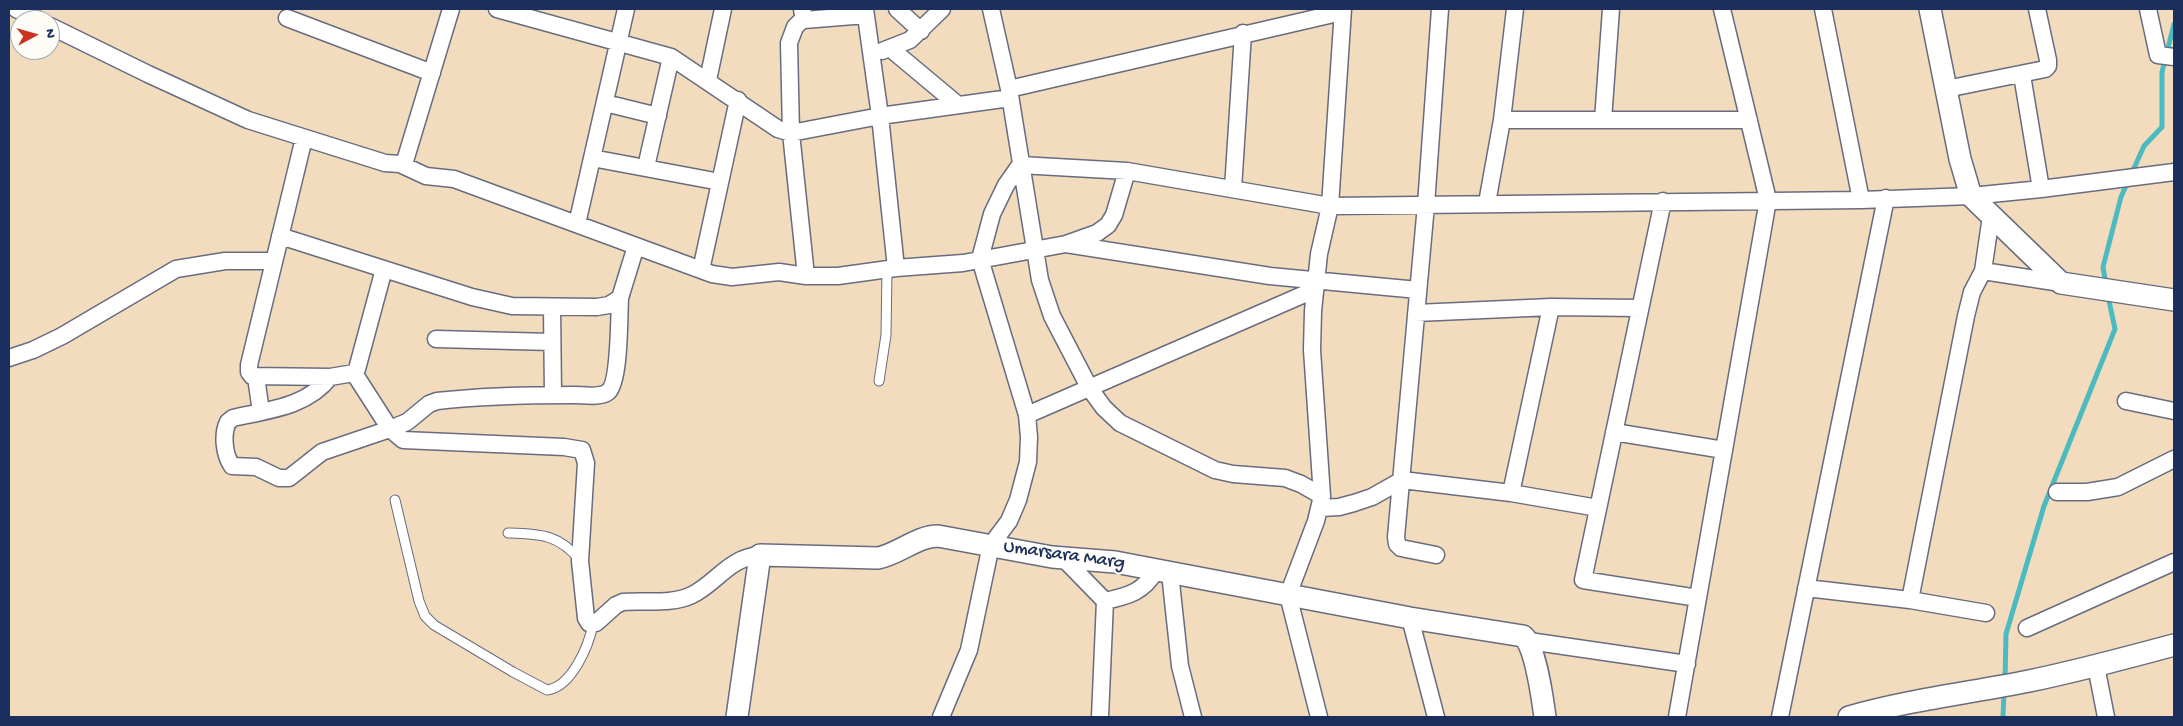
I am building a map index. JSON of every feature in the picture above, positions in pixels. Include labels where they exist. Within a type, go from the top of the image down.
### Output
[{"type":"street","points":[[400,164],[405,161],[451,9]]},
{"type":"street","points":[[497,9],[672,57],[778,128],[791,132],[880,116],[958,105],[1009,94],[1243,33],[1342,10],[1330,206],[1319,254],[1312,350],[1322,502],[1288,595],[1319,717]]},
{"type":"street","points":[[577,224],[626,9]]},
{"type":"street","points":[[708,80],[723,9]]},
{"type":"street","points":[[897,9],[921,31]]},
{"type":"street","points":[[871,54],[891,49],[910,40],[942,9]]},
{"type":"street","points":[[991,9],[1009,94],[1040,280],[1052,316],[1090,389],[1104,408],[1120,423],[1215,470],[1233,474],[1285,478],[1301,484],[1322,502],[1339,507],[1363,500],[1402,480],[1511,493],[1598,508]]},
{"type":"street","points":[[1436,555],[1401,548],[1397,544],[1396,537],[1426,205],[1440,9]]},
{"type":"street","points":[[1488,202],[1502,120],[1515,9]]},
{"type":"street","points":[[1603,120],[1611,9]]},
{"type":"street","points":[[1677,717],[1768,200],[1722,9]]},
{"type":"street","points":[[1823,9],[1861,200]]},
{"type":"street","points":[[1930,9],[1960,159],[1972,196],[1990,216],[2061,283]]},
{"type":"street","points":[[1946,89],[2045,69],[2048,66],[2038,9]]},
{"type":"street","points":[[2148,9],[2158,54],[2174,57]]},
{"type":"street","points":[[806,276],[791,132],[789,43],[802,14],[865,12],[880,116],[892,269]]},
{"type":"street","points":[[287,18],[432,73]]},
{"type":"street","points":[[60,31],[248,120],[385,163],[400,164],[426,176],[454,179],[712,274],[732,277],[779,272],[806,276],[838,276],[963,263],[1066,244],[1096,233],[1108,225],[1114,216],[1127,171]]},
{"type":"street","points":[[1233,189],[1243,33]]},
{"type":"street","points":[[891,49],[958,105]]},
{"type":"street","points":[[646,167],[672,57]]},
{"type":"street","points":[[2022,75],[2041,189]]},
{"type":"street","points":[[701,270],[738,100]]},
{"type":"street","points":[[605,103],[658,116]]},
{"type":"street","points":[[1502,120],[1749,120]]},
{"type":"street","points":[[304,138],[249,365],[249,372],[252,376],[330,377],[354,373],[358,369],[384,269]]},
{"type":"street","points":[[592,158],[720,182]]},
{"type":"street","points":[[1020,165],[1127,171],[1330,206],[1488,202],[1861,200],[1972,196],[2174,172]]},
{"type":"street","points":[[941,717],[969,650],[991,545],[1009,521],[1018,500],[1028,462],[1029,437],[1027,415],[980,259],[992,214],[1006,185],[1020,165]]},
{"type":"street","points":[[1780,717],[1886,198]]},
{"type":"street","points":[[1663,201],[1582,580],[1698,598]]},
{"type":"street","points":[[1910,600],[1966,316],[1972,292],[1984,271],[1990,216]]},
{"type":"street","points":[[280,236],[384,269],[512,306],[597,307],[609,305],[620,298]]},
{"type":"street","points":[[1066,244],[1316,287],[1418,290]]},
{"type":"street","points":[[330,377],[322,387],[308,398],[233,418],[228,422],[224,438],[228,461],[232,466],[262,468],[279,478],[289,478],[327,450],[407,422],[429,404],[437,401],[553,395],[600,395],[608,392],[613,384],[616,369],[620,298],[636,246]]},
{"type":"street","points":[[9,358],[62,336],[176,269],[225,261],[274,261]]},
{"type":"street","points":[[1984,271],[2174,300]]},
{"type":"street","points":[[1027,415],[1307,293],[1316,287]]},
{"type":"street","points":[[552,307],[553,395]]},
{"type":"street","points":[[1416,313],[1551,307],[1640,308]]},
{"type":"street","points":[[1511,493],[1551,307]]},
{"type":"street","points":[[436,339],[552,342]]},
{"type":"street","points":[[354,373],[390,429],[403,440],[414,442],[480,442],[501,445],[564,447],[582,450],[586,463],[580,561],[586,618],[593,624],[601,620],[616,605],[623,602],[675,600],[687,597],[742,558],[760,555],[737,717]]},
{"type":"street","points":[[256,377],[261,412]]},
{"type":"street","points":[[2126,401],[2174,411]]},
{"type":"street","points":[[1614,432],[1724,450]]},
{"type":"street","points":[[2058,492],[2086,492],[2118,487],[2174,459]]},
{"type":"street","name":"Umarsara Marg","points":[[760,555],[878,558],[888,556],[932,536],[1063,558],[1102,560],[1410,618],[1523,636],[1529,641]]},
{"type":"street","points":[[1063,558],[1105,601],[1100,717]]},
{"type":"street","points":[[2027,628],[2174,562]]},
{"type":"street","points":[[1105,601],[1131,595],[1142,589],[1163,571],[1180,666],[1193,717]]},
{"type":"street","points":[[1806,588],[1910,600],[1986,613]]},
{"type":"street","points":[[1410,618],[1436,717]]},
{"type":"street","points":[[1545,717],[1529,641],[1686,664]]},
{"type":"street","points":[[1849,717],[1887,706],[2028,681],[2096,666],[2174,645]]},
{"type":"street","points":[[2096,666],[2106,717]]},
{"type":"lane","points":[[879,381],[886,335],[892,269]]},
{"type":"lane","points":[[395,500],[419,601],[425,616],[434,624],[513,672],[547,690],[561,685],[578,664],[588,644],[593,624]]},
{"type":"lane","points":[[508,533],[548,536],[569,548],[580,561]]},
{"type":"waterway","points":[[2106,285],[2103,267],[2121,197],[2144,146],[2162,127],[2162,72],[2174,24]]},
{"type":"waterway","points":[[2005,680],[2006,634],[2044,506],[2115,329],[2108,296]]},
{"type":"waterway","points":[[2003,717],[2004,691]]}]
